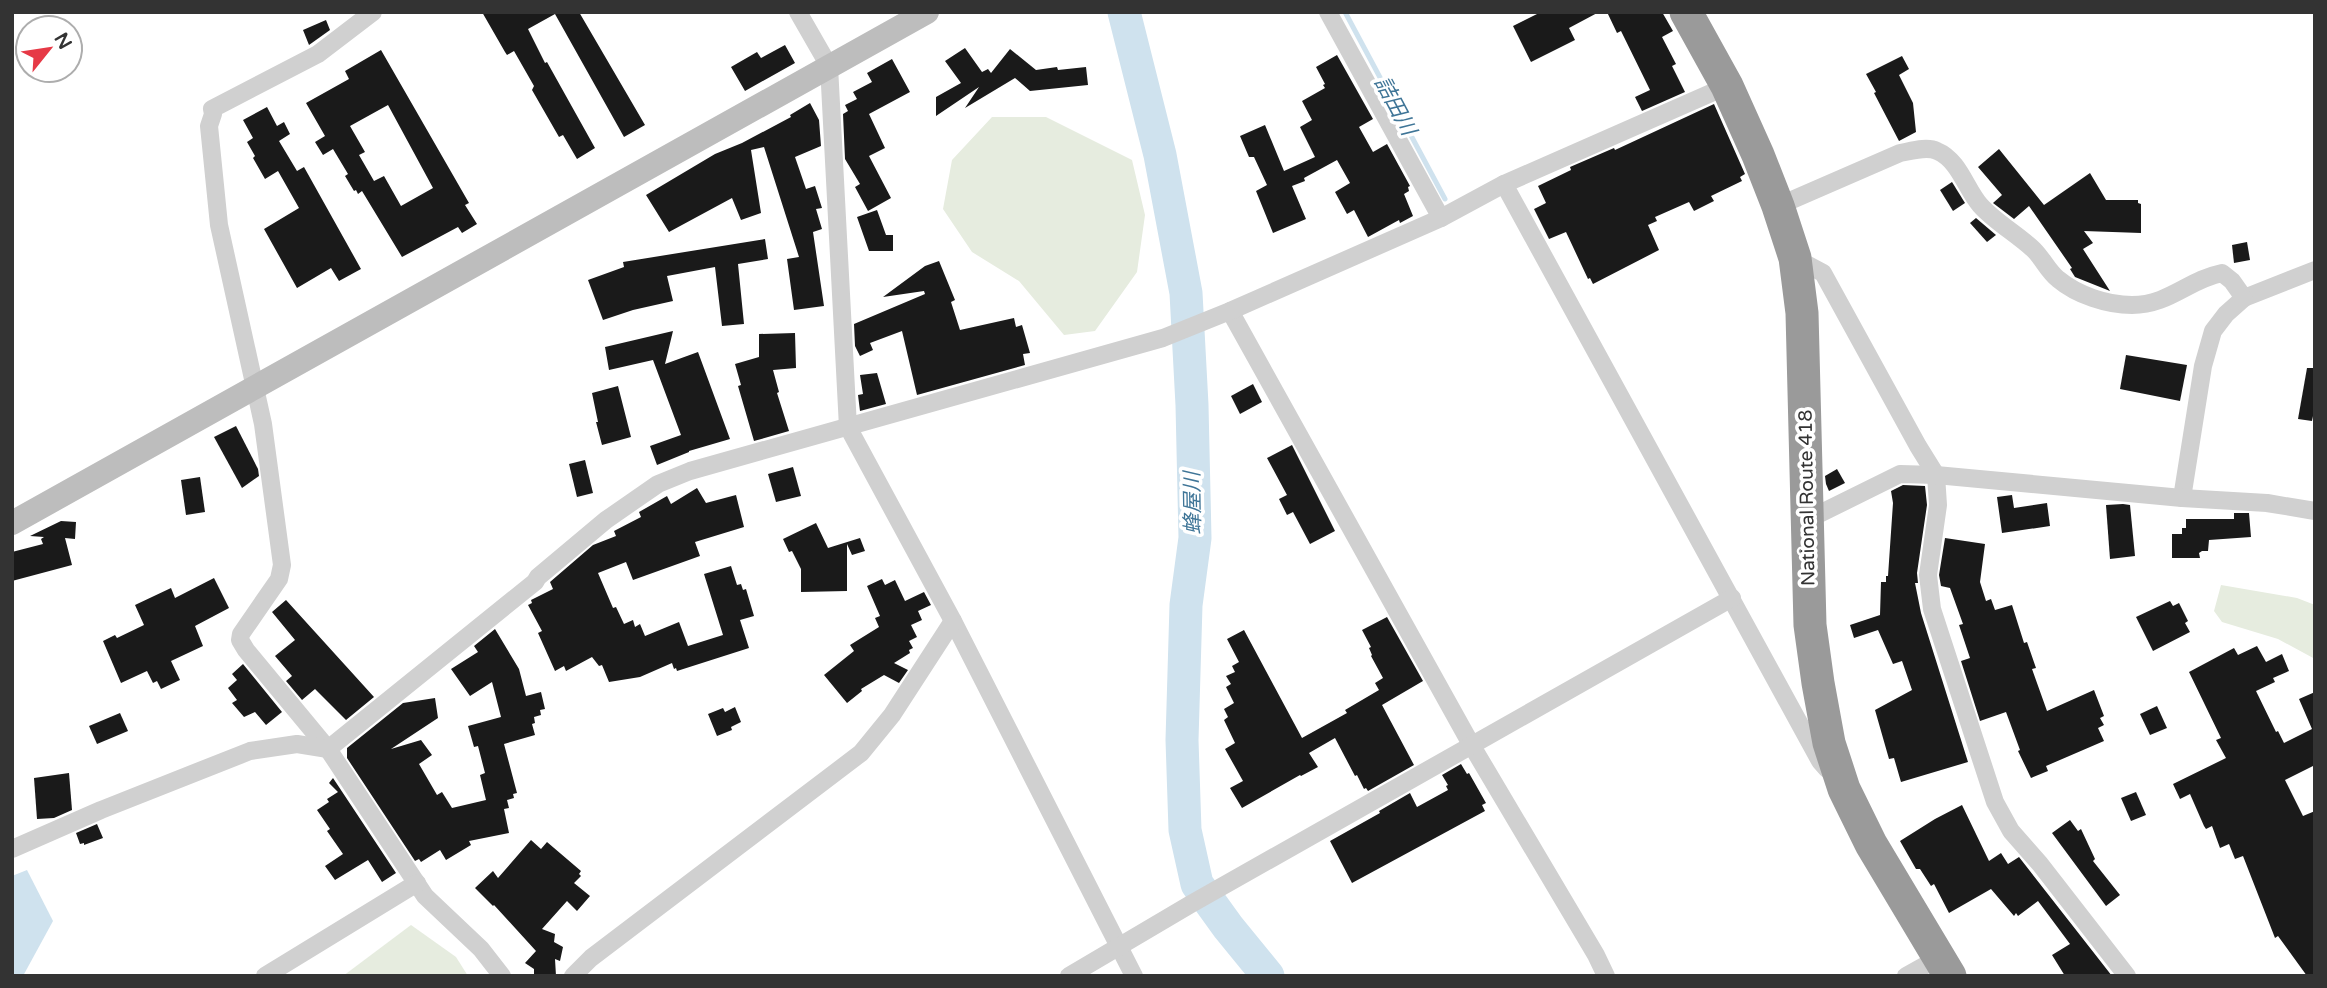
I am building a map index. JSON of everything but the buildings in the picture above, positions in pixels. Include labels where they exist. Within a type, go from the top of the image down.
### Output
[{"type":"highway","name":"National Route 418","points":[[1686,12],[1727,86],[1758,155],[1795,258],[1802,313],[1810,625],[1829,743],[1844,789],[1871,844],[1945,967]]},
{"type":"street","points":[[373,12],[318,54],[212,109],[214,114],[209,126],[219,225],[263,424],[282,565],[279,579],[241,634],[240,640],[328,749],[425,896],[481,949],[502,976]]},
{"type":"street","points":[[798,12],[829,66],[848,427],[953,621],[1133,976]]},
{"type":"street","points":[[12,523],[927,12]]},
{"type":"street","points":[[1328,12],[1441,218]]},
{"type":"street","points":[[12,849],[101,810],[250,751],[297,744],[328,749],[535,582],[606,520],[658,484],[690,471],[1163,338],[1441,218],[1504,184],[1727,86]]},
{"type":"street","points":[[1778,206],[1900,153],[1919,149],[1937,150],[1953,163],[1980,205],[2035,251],[2056,278],[2075,291],[2105,302],[2133,305],[2165,300],[2207,276],[2222,273],[2232,281],[2244,298]]},
{"type":"street","points":[[1504,184],[1820,761],[1844,789]]},
{"type":"street","points":[[1795,258],[1823,273],[1936,475],[1938,505],[1928,575],[1932,609],[1986,780],[2011,831],[2127,976]]},
{"type":"street","points":[[2182,498],[2203,366],[2213,331],[2226,314],[2244,298],[2315,270]]},
{"type":"street","points":[[1222,314],[1606,976]]},
{"type":"street","points":[[1809,519],[1900,474],[2267,503],[2315,511]]},
{"type":"street","points":[[1069,976],[1191,904],[1732,598]]},
{"type":"street","points":[[573,976],[601,950],[861,753],[892,715],[953,621]]},
{"type":"street","points":[[265,976],[417,883]]},
{"type":"street","points":[[1906,976],[1945,967]]},
{"type":"shaded area","points":[[992,117],[1046,117],[1132,160],[1145,215],[1137,272],[1095,331],[1064,335],[1019,281],[972,252],[943,209],[952,160]]},
{"type":"shaded area","points":[[2221,585],[2297,598],[2315,605],[2315,659],[2278,639],[2222,622],[2214,611]]},
{"type":"shaded area","points":[[411,925],[456,957],[468,976],[343,976]]},
{"type":"water","points":[[27,870],[53,921],[23,976],[12,976],[12,876]]},
{"type":"waterway","name":"蜂屋川","points":[[1124,12],[1160,155],[1186,293],[1195,538],[1186,605],[1182,740],[1185,830],[1197,884],[1268,976]]},
{"type":"waterway","name":"詰田川","points":[[1345,12],[1445,199]]}]
